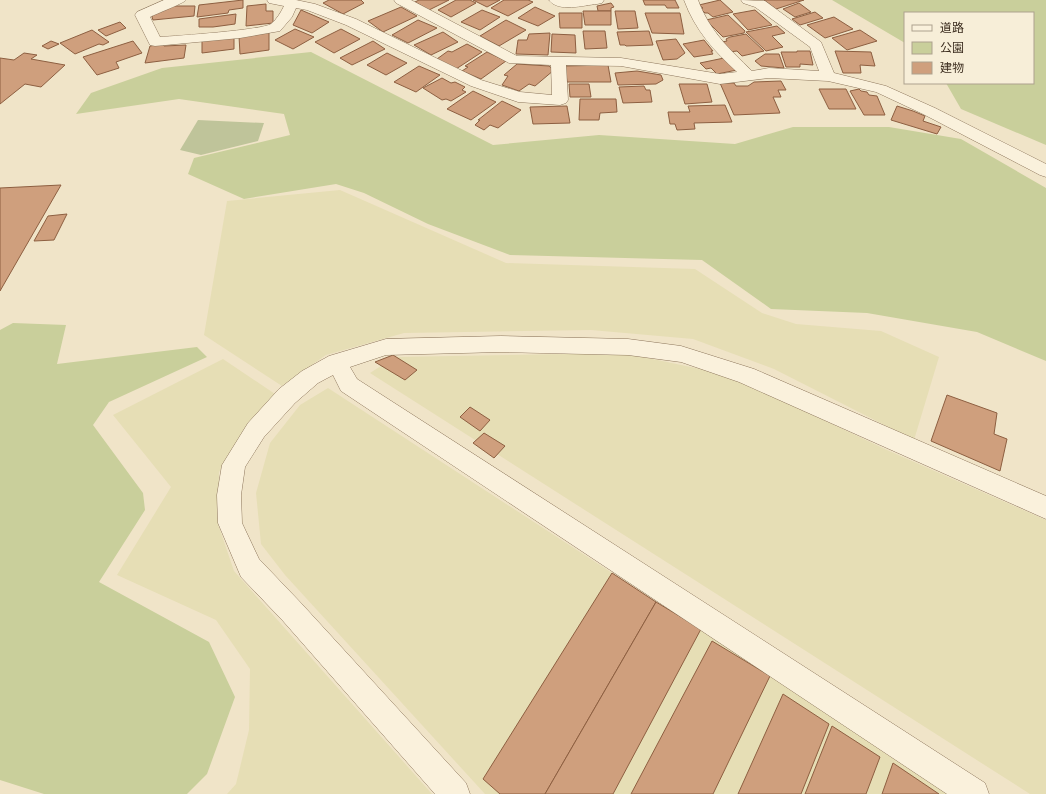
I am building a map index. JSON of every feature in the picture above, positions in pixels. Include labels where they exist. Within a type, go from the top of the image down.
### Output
[{"type":"street","points":[[179,0],[165,4],[142,15],[155,42],[211,37],[275,28],[287,14],[292,3]]},
{"type":"street","points":[[274,0],[292,3],[316,3],[351,22],[476,83],[518,97],[560,100],[558,62]]},
{"type":"street","points":[[401,0],[514,60],[621,62],[720,79],[769,74],[828,76],[881,89],[929,111],[1046,171]]},
{"type":"street","points":[[556,0],[563,3],[597,0]]},
{"type":"street","points":[[691,0],[696,16],[712,40],[749,76]]},
{"type":"street","points":[[748,0],[760,4],[816,45],[828,76]]},
{"type":"street","points":[[455,794],[292,612],[250,568],[230,523],[229,495],[234,465],[256,430],[293,392],[310,377],[337,362],[386,347],[501,344],[628,347],[681,354],[746,375],[1046,508]]},
{"type":"street","points":[[337,362],[349,386],[974,794]]},
{"type":"shaded area","points":[[340,190],[506,263],[695,269],[762,313],[796,324],[881,331],[939,357],[914,440],[774,369],[693,339],[591,330],[404,333],[326,355],[282,386],[204,335],[227,201]]},
{"type":"shaded area","points":[[624,353],[729,375],[887,450],[1046,520],[1046,794],[1030,794],[370,373],[395,357]]},
{"type":"shaded area","points":[[223,359],[275,394],[246,429],[219,472],[218,524],[234,571],[432,794],[227,794],[236,784],[249,730],[250,669],[216,620],[117,575],[171,487],[113,415]]},
{"type":"shaded area","points":[[328,388],[952,794],[485,794],[285,575],[261,544],[256,493],[270,443],[300,405]]},
{"type":"green space","points":[[832,0],[1046,0],[1046,145],[961,109],[947,84],[1034,84],[1034,12],[904,12],[904,42]]},
{"type":"green space","points":[[311,52],[493,145],[599,135],[735,144],[793,127],[889,127],[961,139],[1046,188],[1046,361],[977,332],[867,313],[771,309],[702,260],[510,255],[428,224],[364,193],[336,184],[244,199],[188,174],[194,158],[290,135],[284,114],[179,99],[76,114],[91,93],[162,68]]},
{"type":"green space","points":[[198,120],[264,123],[258,141],[201,155],[180,150]]},
{"type":"green space","points":[[13,323],[66,325],[57,364],[197,347],[207,357],[109,402],[93,425],[143,493],[145,510],[99,582],[209,642],[235,697],[207,774],[187,794],[44,794],[0,780],[0,330]]},
{"type":"building","points":[[243,0],[243,8],[229,10],[228,13],[197,17],[199,5]]},
{"type":"building","points":[[329,0],[361,0],[364,3],[343,14],[323,3]]},
{"type":"building","points":[[419,0],[449,0],[429,10],[415,2]]},
{"type":"building","points":[[456,0],[470,0],[476,3],[451,17],[438,10]]},
{"type":"building","points":[[473,0],[500,0],[487,7]]},
{"type":"building","points":[[504,0],[528,0],[533,2],[508,16],[491,8]]},
{"type":"building","points":[[643,0],[675,0],[679,8],[667,8],[665,5],[645,5]]},
{"type":"building","points":[[720,0],[733,12],[713,17],[708,13],[705,13],[701,9],[703,8],[699,5]]},
{"type":"building","points":[[764,0],[804,0],[776,9]]},
{"type":"building","points":[[611,3],[614,7],[611,8],[611,11],[598,11],[597,6]]},
{"type":"building","points":[[799,3],[811,12],[795,17],[783,9]]},
{"type":"building","points":[[266,4],[266,11],[273,11],[273,23],[246,26],[247,6]]},
{"type":"building","points":[[174,6],[195,6],[194,16],[153,20],[153,14]]},
{"type":"building","points":[[401,7],[417,16],[383,32],[368,21]]},
{"type":"building","points":[[535,7],[555,16],[538,26],[518,18]]},
{"type":"building","points":[[301,10],[329,22],[312,33],[293,25]]},
{"type":"building","points":[[482,10],[500,17],[480,30],[461,22]]},
{"type":"building","points":[[755,10],[772,25],[748,30],[733,14]]},
{"type":"building","points":[[583,11],[611,11],[611,25],[585,25]]},
{"type":"building","points":[[615,11],[635,11],[638,28],[618,29]]},
{"type":"building","points":[[815,12],[823,18],[800,25],[792,19]]},
{"type":"building","points":[[559,13],[582,13],[582,28],[560,28]]},
{"type":"building","points":[[645,13],[680,13],[684,34],[652,33]]},
{"type":"building","points":[[236,14],[235,24],[199,27],[199,19]]},
{"type":"building","points":[[728,15],[745,31],[744,33],[723,37],[706,20]]},
{"type":"building","points":[[834,17],[853,29],[825,38],[807,25]]},
{"type":"building","points":[[418,20],[437,28],[408,43],[392,35]]},
{"type":"building","points":[[506,20],[526,30],[499,46],[480,36]]},
{"type":"building","points":[[120,22],[126,28],[106,36],[98,30]]},
{"type":"building","points":[[777,26],[785,33],[772,36],[783,47],[766,51],[746,32]]},
{"type":"building","points":[[295,29],[314,37],[293,49],[275,40]]},
{"type":"building","points":[[341,29],[360,39],[334,53],[315,42]]},
{"type":"building","points":[[92,30],[109,42],[103,45],[99,44],[75,54],[60,43]]},
{"type":"building","points":[[860,30],[877,41],[847,50],[832,38]]},
{"type":"building","points":[[583,31],[605,31],[607,48],[585,49]]},
{"type":"building","points":[[649,31],[653,45],[620,45],[617,32]]},
{"type":"building","points":[[269,32],[269,50],[240,54],[239,36]]},
{"type":"building","points":[[443,32],[458,42],[431,55],[414,45]]},
{"type":"building","points":[[550,33],[548,55],[516,54],[518,40],[527,40],[529,34]]},
{"type":"building","points":[[552,34],[575,35],[576,53],[551,52]]},
{"type":"building","points":[[746,34],[764,51],[742,56],[737,51],[729,52],[722,42],[727,41],[726,39],[730,37]]},
{"type":"building","points":[[234,37],[234,49],[202,53],[202,41]]},
{"type":"building","points":[[676,39],[685,53],[677,59],[663,60],[656,41]]},
{"type":"building","points":[[704,40],[713,51],[711,51],[713,54],[694,57],[683,44]]},
{"type":"building","points":[[51,41],[59,44],[48,49],[42,46]]},
{"type":"building","points":[[133,41],[142,53],[116,62],[119,68],[97,75],[83,57]]},
{"type":"building","points":[[373,41],[385,49],[352,65],[340,58]]},
{"type":"building","points":[[163,44],[164,46],[186,45],[184,58],[145,63],[150,46]]},
{"type":"building","points":[[467,44],[482,52],[456,69],[437,59],[448,51],[452,52]]},
{"type":"building","points":[[810,51],[813,65],[800,64],[800,67],[786,67],[781,52]]},
{"type":"building","points":[[835,51],[871,52],[875,66],[860,65],[861,73],[843,73]]},
{"type":"building","points":[[487,52],[506,61],[481,79],[462,71],[468,67],[465,66]]},
{"type":"building","points":[[24,53],[37,55],[31,59],[65,65],[41,87],[25,84],[0,104],[0,58],[14,60]]},
{"type":"building","points":[[387,53],[407,63],[386,75],[367,65]]},
{"type":"building","points":[[765,54],[779,54],[784,68],[761,66],[755,61]]},
{"type":"building","points":[[724,58],[737,70],[717,74],[711,68],[706,69],[700,63]]},
{"type":"building","points":[[517,64],[549,66],[554,70],[535,86],[529,84],[519,91],[502,85],[508,76],[504,75]]},
{"type":"building","points":[[608,65],[611,82],[567,82],[565,66]]},
{"type":"building","points":[[419,66],[440,75],[416,92],[394,82]]},
{"type":"building","points":[[637,71],[661,75],[663,80],[656,84],[618,85],[615,73]]},
{"type":"building","points":[[442,78],[451,83],[455,82],[465,87],[462,90],[466,92],[451,101],[446,99],[442,100],[423,88]]},
{"type":"building","points":[[781,81],[786,90],[778,90],[781,97],[773,97],[780,113],[734,115],[720,83],[734,83],[736,86],[748,86],[754,82]]},
{"type":"building","points":[[569,84],[589,84],[591,97],[570,97]]},
{"type":"building","points":[[679,84],[707,84],[712,102],[685,104]]},
{"type":"building","points":[[644,86],[646,90],[650,90],[652,102],[623,103],[619,87]]},
{"type":"building","points":[[819,89],[846,89],[856,109],[829,109]]},
{"type":"building","points":[[859,89],[867,92],[869,95],[877,96],[885,115],[864,115],[850,91]]},
{"type":"building","points":[[473,91],[496,102],[471,120],[447,109]]},
{"type":"building","points":[[580,99],[616,99],[617,112],[600,113],[599,120],[579,120]]},
{"type":"building","points":[[502,101],[521,110],[498,128],[490,125],[484,130],[475,125],[480,120],[478,120]]},
{"type":"building","points":[[725,105],[732,122],[694,123],[695,129],[677,130],[675,124],[670,124],[668,112],[690,112],[688,106]]},
{"type":"building","points":[[567,106],[570,123],[533,124],[530,107]]},
{"type":"building","points":[[897,106],[925,116],[923,121],[941,127],[937,134],[891,120]]},
{"type":"building","points":[[61,185],[0,291],[0,188]]},
{"type":"building","points":[[67,214],[54,240],[34,241],[48,216]]},
{"type":"building","points":[[393,355],[417,370],[405,380],[375,362]]},
{"type":"building","points":[[947,395],[997,413],[994,434],[1007,439],[1000,471],[931,441]]},
{"type":"building","points":[[470,407],[490,420],[480,431],[460,417]]},
{"type":"building","points":[[484,433],[505,446],[494,458],[473,443]]},
{"type":"building","points":[[612,573],[656,602],[545,794],[500,794],[483,779]]},
{"type":"building","points":[[656,602],[701,629],[613,794],[545,794]]},
{"type":"building","points":[[712,641],[770,676],[713,794],[631,794]]},
{"type":"building","points":[[783,694],[829,724],[801,794],[738,794]]},
{"type":"building","points":[[832,726],[880,757],[866,794],[805,794]]},
{"type":"building","points":[[893,763],[939,794],[882,794]]}]
